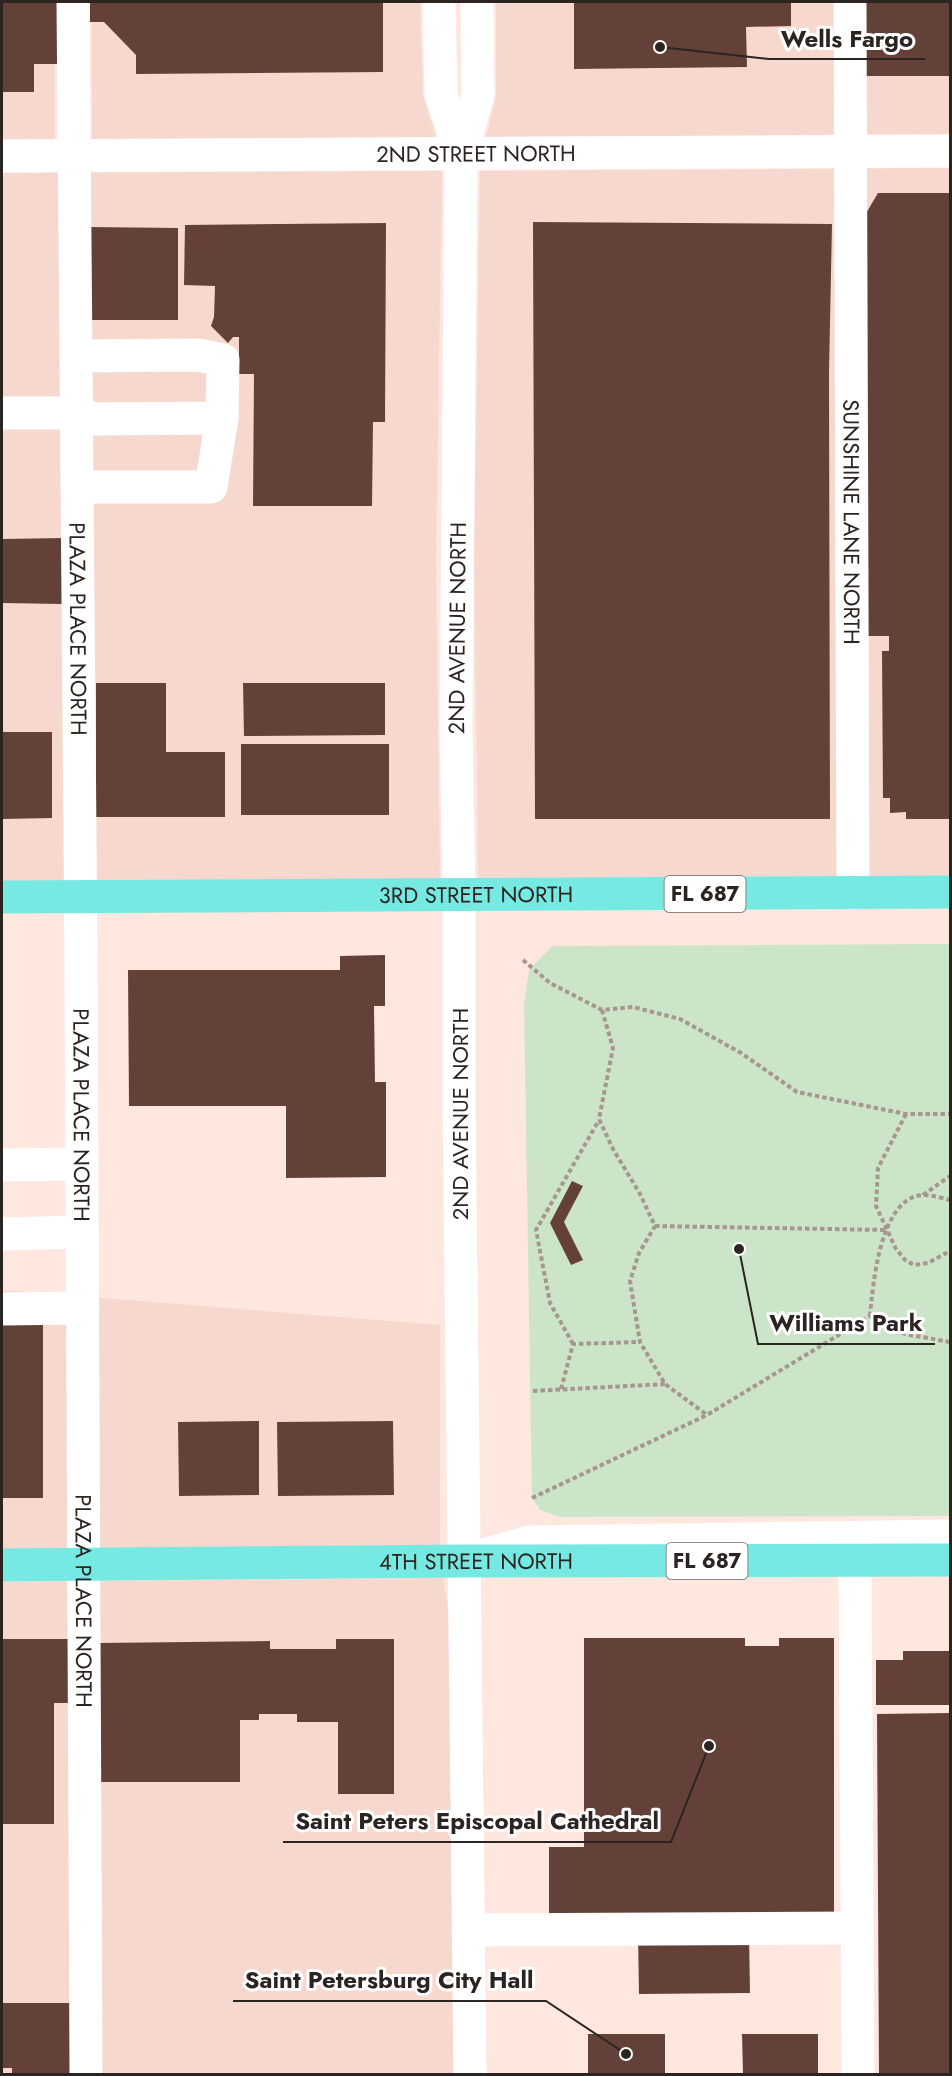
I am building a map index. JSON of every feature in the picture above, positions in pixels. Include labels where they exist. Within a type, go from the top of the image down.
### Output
[{"type":"main road","name":"3RD STREET NORTH","points":[[2,897],[951,892]]},
{"type":"main road","name":"4TH STREET NORTH","points":[[2,1565],[951,1560]]},
{"type":"street","name":"PLAZA PLACE NORTH","points":[[73,2],[81,897],[86,2074]]},
{"type":"street","name":"2ND AVENUE NORTH","points":[[439,2],[441,95],[461,154]]},
{"type":"street","name":"2ND AVENUE NORTH","points":[[470,2074],[456,715],[461,154],[477,95],[477,2]]},
{"type":"street","name":"SUNSHINE LANE NORTH","points":[[850,2],[854,893]]},
{"type":"street","name":"2ND STREET NORTH","points":[[2,156],[951,151]]},
{"type":"street","points":[[76,356],[198,355],[224,360],[222,418],[210,487],[77,487]]},
{"type":"street","points":[[2,413],[76,413],[96,419],[222,418]]},
{"type":"street","points":[[2,1165],[82,1164]]},
{"type":"street","points":[[2,1234],[82,1232]]},
{"type":"street","points":[[2,1309],[83,1308]]},
{"type":"street","points":[[464,1561],[529,1542],[951,1536]]},
{"type":"street","points":[[855,1560],[858,2074]]},
{"type":"street","points":[[468,1930],[857,1928]]},
{"type":"path","points":[[523,960],[550,983],[602,1010],[633,1007],[680,1019],[741,1053],[797,1092],[906,1114],[951,1114]]},
{"type":"path","points":[[561,1389],[573,1344],[550,1303],[536,1230],[599,1119],[613,1048],[602,1010]]},
{"type":"path","points":[[906,1114],[878,1168],[876,1206],[896,1249],[905,1260],[914,1264],[928,1263],[951,1251]]},
{"type":"path","points":[[599,1119],[655,1226]]},
{"type":"path","points":[[870,1316],[875,1269],[891,1218],[911,1198],[922,1195],[951,1176]]},
{"type":"path","points":[[922,1195],[951,1200]]},
{"type":"path","points":[[655,1226],[886,1230]]},
{"type":"path","points":[[655,1226],[639,1253],[630,1281],[640,1342],[665,1384],[707,1415]]},
{"type":"path","points":[[870,1316],[905,1334],[951,1342]]},
{"type":"path","points":[[532,1498],[707,1415],[870,1316]]},
{"type":"path","points":[[573,1344],[640,1342]]},
{"type":"path","points":[[532,1391],[665,1384]]},
{"type":"shaded area","points":[[2,2],[54,2],[55,139],[2,140]]},
{"type":"shaded area","points":[[92,2],[420,2],[423,96],[436,137],[92,139]]},
{"type":"shaded area","points":[[496,2],[950,2],[950,134],[486,137],[496,95]]},
{"type":"shaded area","points":[[950,168],[950,876],[478,878],[474,559],[480,171]]},
{"type":"shaded area","points":[[442,171],[436,559],[440,879],[2,881],[2,173]]},
{"type":"shaded area","points":[[2,1290],[440,1325],[440,1545],[2,1549]]},
{"type":"shaded area","points":[[443,1578],[451,1626],[453,2074],[2,2074],[2,1582]]},
{"type":"green space","points":[[950,944],[950,1516],[560,1517],[540,1510],[532,1498],[524,1005],[529,970],[552,946]]},
{"type":"building","points":[[2,2],[66,2],[66,64],[34,64],[34,92],[2,92]]},
{"type":"building","points":[[90,2],[383,2],[383,72],[136,74],[136,55],[104,22],[90,22]]},
{"type":"building","points":[[574,2],[791,2],[791,26],[746,27],[747,67],[574,69]]},
{"type":"building","points":[[865,2],[950,2],[950,76],[865,76]]},
{"type":"building","points":[[878,193],[950,193],[950,819],[906,819],[906,812],[890,813],[890,798],[883,798],[882,651],[889,651],[889,636],[863,636],[865,215]]},
{"type":"building","points":[[533,222],[832,224],[829,372],[830,819],[535,819]]},
{"type":"building","points":[[386,223],[385,422],[373,422],[372,506],[253,506],[254,374],[239,374],[239,337],[233,337],[228,343],[211,326],[214,317],[215,286],[184,285],[185,225]]},
{"type":"building","points":[[88,227],[178,228],[178,320],[88,320]]},
{"type":"building","points":[[64,538],[62,604],[2,603],[2,539]]},
{"type":"building","points":[[96,683],[166,683],[166,752],[225,752],[225,817],[96,817]]},
{"type":"building","points":[[243,683],[385,683],[385,735],[244,736]]},
{"type":"building","points":[[2,732],[52,732],[52,818],[2,819]]},
{"type":"building","points":[[241,744],[389,744],[389,815],[241,815]]},
{"type":"building","points":[[385,955],[385,1006],[374,1006],[375,1082],[386,1082],[386,1177],[286,1178],[286,1106],[129,1106],[128,970],[340,970],[340,956]]},
{"type":"building","points":[[572,1181],[583,1186],[564,1222],[583,1260],[571,1265],[550,1223]]},
{"type":"building","points":[[2,1324],[43,1324],[43,1498],[2,1498]]},
{"type":"building","points":[[259,1421],[259,1495],[179,1496],[178,1422]]},
{"type":"building","points":[[393,1421],[394,1495],[278,1496],[277,1422]]},
{"type":"building","points":[[584,1638],[745,1638],[745,1646],[779,1646],[779,1638],[834,1638],[834,1920],[549,1920],[549,1847],[584,1847]]},
{"type":"building","points":[[2,1639],[68,1639],[68,1703],[54,1703],[54,1824],[2,1824]]},
{"type":"building","points":[[336,1639],[394,1639],[394,1794],[338,1794],[338,1722],[297,1722],[297,1714],[259,1714],[259,1720],[240,1720],[240,1782],[100,1782],[100,1643],[270,1641],[270,1649],[336,1649]]},
{"type":"building","points":[[903,1651],[950,1651],[950,1705],[876,1705],[876,1660],[903,1660]]},
{"type":"building","points":[[950,1713],[950,2074],[879,2074],[877,1714]]},
{"type":"building","points":[[749,1933],[750,1993],[639,1994],[638,1934]]},
{"type":"building","points":[[2,2003],[70,2003],[70,2074],[12,2074],[12,2068],[2,2068]]},
{"type":"building","points":[[588,2034],[665,2034],[665,2074],[588,2074]]},
{"type":"building","points":[[742,2034],[818,2034],[818,2074],[743,2074]]},
{"type":"place","name":"Wells Fargo","points":[[660,47]]},
{"type":"place","name":"Williams Park","points":[[739,1249]]},
{"type":"place","name":"Saint Peters Episcopal Cathedral","points":[[709,1746]]},
{"type":"place","name":"Saint Petersburg City Hall","points":[[626,2054]]}]
